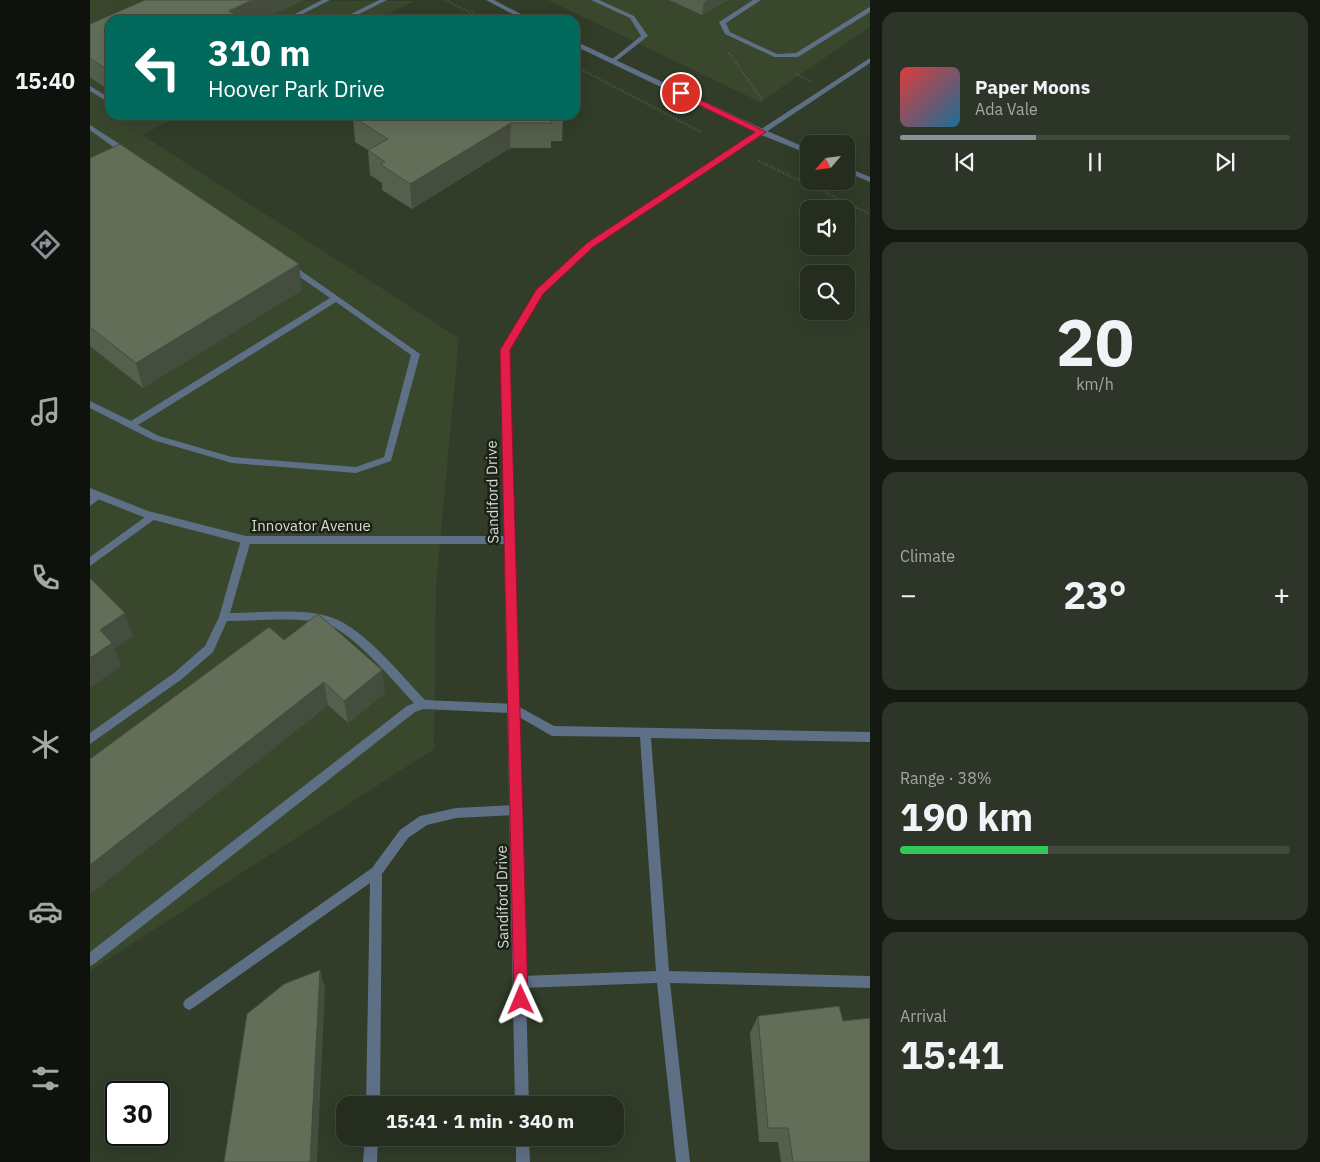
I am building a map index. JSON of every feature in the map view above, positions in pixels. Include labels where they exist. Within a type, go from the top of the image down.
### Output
[{"type":"street","points":[[296,15],[327,0]]},
{"type":"street","points":[[352,15],[384,0]]},
{"type":"street","points":[[489,0],[519,15]]},
{"type":"street","points":[[594,0],[632,17],[645,36],[613,61]]},
{"type":"street","points":[[758,0],[722,22],[727,33],[776,56],[798,55],[870,9]]},
{"type":"street","points":[[580,45],[800,148]]},
{"type":"street","name":"Sandiford Drive","points":[[522,1096],[521,982],[505,350],[540,292],[590,245],[870,60]]},
{"type":"street","points":[[90,88],[105,98]]},
{"type":"street","points":[[90,127],[115,149],[135,158]]},
{"type":"street","points":[[855,173],[870,180]]},
{"type":"street","points":[[90,404],[156,438],[232,460],[356,470],[388,459],[416,354],[279,259]]},
{"type":"street","points":[[131,425],[336,298]]},
{"type":"street","name":"Innovator Avenue","points":[[93,497],[152,516],[246,540],[510,540]]},
{"type":"street","points":[[90,562],[152,516]]},
{"type":"street","points":[[90,738],[178,676],[209,649],[224,617],[246,540]]},
{"type":"street","points":[[224,617],[329,620],[351,634],[422,704]]},
{"type":"street","points":[[90,960],[411,708],[422,704],[514,709],[552,731],[870,737]]},
{"type":"street","points":[[645,733],[663,977],[684,1162]]},
{"type":"street","points":[[189,1004],[376,872],[404,834],[424,820],[456,813],[516,810]]},
{"type":"street","points":[[373,1096],[376,872]]},
{"type":"street","points":[[521,982],[663,977],[870,982]]},
{"type":"street","points":[[370,1162],[371,1146]]},
{"type":"street","points":[[523,1146],[523,1162]]},
{"type":"path","points":[[445,0],[475,15]]},
{"type":"path","points":[[580,69],[701,132]]},
{"type":"path","points":[[759,161],[870,214]]},
{"type":"shaded area","points":[[90,0],[415,1],[386,15],[105,15],[105,120],[172,120],[142,135],[459,338],[436,586],[434,749],[90,971]]},
{"type":"shaded area","points":[[548,0],[870,0],[870,27],[760,102]]},
{"type":"building","points":[[145,0],[252,0],[229,11],[236,15],[111,15]]},
{"type":"building","points":[[105,17],[105,68],[90,58],[90,24]]},
{"type":"building","points":[[358,120],[551,120],[552,123],[511,123],[410,184],[380,164],[385,162],[368,150],[388,139]]},
{"type":"building","points":[[120,144],[299,264],[136,363],[90,327],[90,158]]},
{"type":"building","points":[[90,578],[125,613],[100,630],[112,643],[90,658]]},
{"type":"building","points":[[318,614],[382,670],[344,701],[324,682],[90,865],[90,759],[269,627],[284,640]]},
{"type":"building","points":[[320,970],[310,1162],[224,1162],[247,1014],[284,984]]},
{"type":"building","points":[[839,1006],[843,1021],[870,1018],[870,1162],[793,1162],[788,1128],[768,1128],[758,1016]]},
{"type":"route","points":[[521,1000],[505,350],[540,292],[590,245],[762,132],[681,93]]}]
